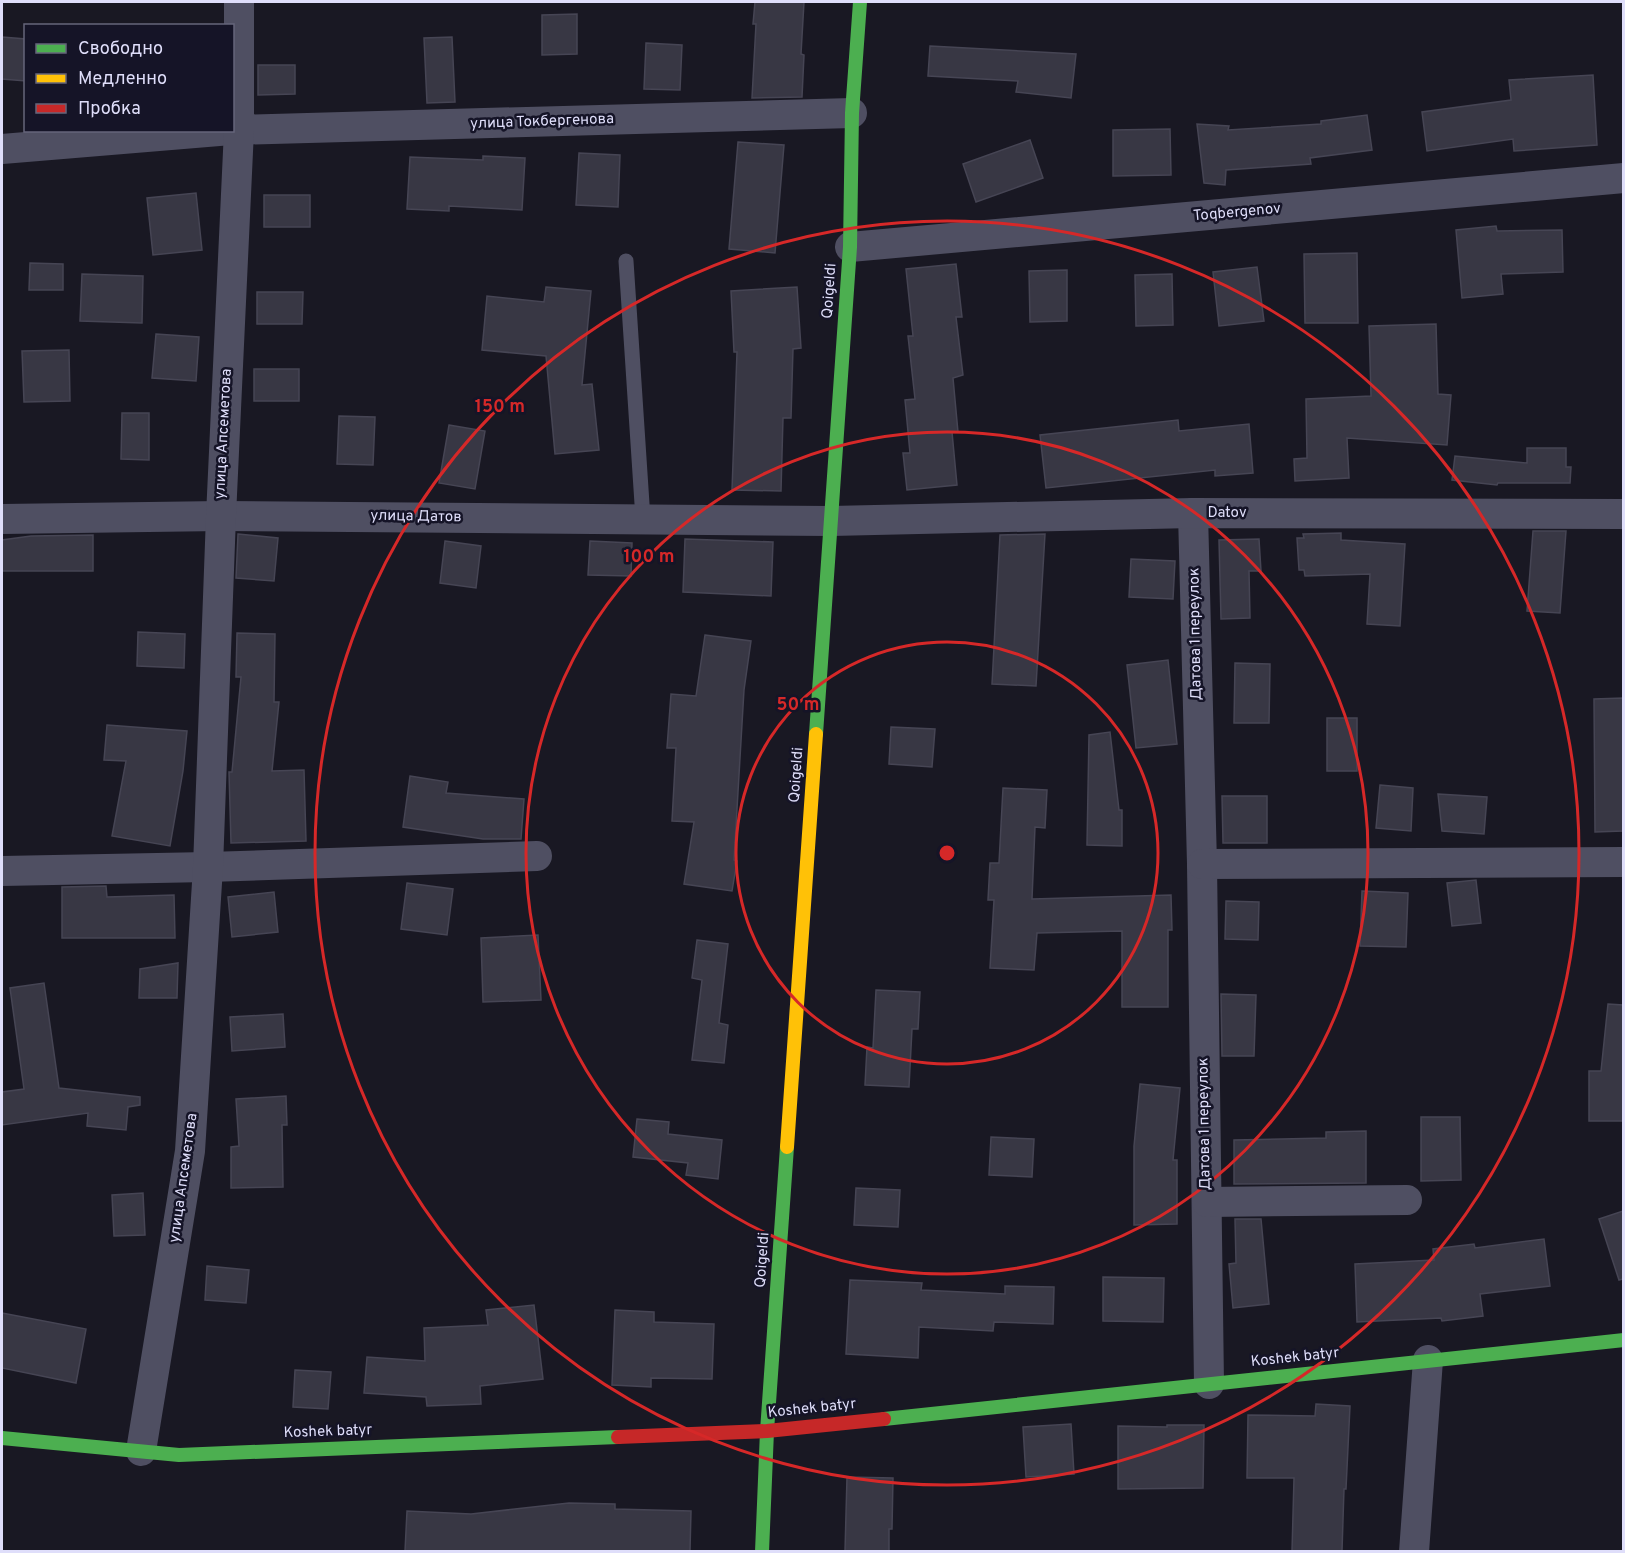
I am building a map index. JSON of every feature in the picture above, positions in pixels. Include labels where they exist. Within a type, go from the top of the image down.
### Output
[{"type":"street","name":"улица Апсеметова","points":[[234,130],[239,2]]},
{"type":"street","name":"Qoigeldi","points":[[762,1551],[767,1431],[850,247],[852,113],[860,2]]},
{"type":"street","name":"улица Токбергенова","points":[[234,130],[852,113]]},
{"type":"street","name":"улица Токбергенова","points":[[2,149],[210,132]]},
{"type":"street","name":"улица Апсеметова","points":[[141,1451],[190,1151],[208,867],[234,132]]},
{"type":"street","name":"Toqbergenov","points":[[850,247],[1623,178]]},
{"type":"street","name":"Datov","points":[[831,521],[1193,513],[1623,514]]},
{"type":"street","name":"Датова 1 переулок","points":[[1193,513],[1202,864],[1209,1384]]},
{"type":"street","name":"улица Датов","points":[[2,519],[221,516],[831,521]]},
{"type":"street","points":[[2,871],[537,856]]},
{"type":"street","points":[[1202,864],[1623,862]]},
{"type":"street","points":[[1207,1202],[1407,1200]]},
{"type":"street","name":"Koshek batyr","points":[[2,1437],[179,1455],[767,1431],[1623,1340]]},
{"type":"street","points":[[1414,1551],[1428,1360]]},
{"type":"lane","points":[[626,261],[643,519]]},
{"type":"building","points":[[755,2],[804,2],[801,54],[804,55],[802,97],[752,98]]},
{"type":"building","points":[[577,14],[577,54],[542,55],[542,15]]},
{"type":"building","points":[[2,37],[24,39],[24,81],[2,79]]},
{"type":"building","points":[[452,37],[455,102],[427,103],[424,38]]},
{"type":"building","points":[[646,43],[682,45],[680,90],[644,89]]},
{"type":"building","points":[[930,46],[1076,54],[1071,98],[1016,92],[1018,81],[928,76]]},
{"type":"building","points":[[258,65],[295,65],[295,94],[258,95]]},
{"type":"building","points":[[1593,75],[1597,145],[1514,151],[1513,139],[1427,151],[1422,112],[1511,100],[1509,80]]},
{"type":"building","points":[[1367,115],[1372,150],[1310,158],[1311,164],[1226,170],[1225,185],[1204,183],[1197,124],[1229,126],[1228,130],[1321,124],[1321,121]]},
{"type":"building","points":[[1170,129],[1171,175],[1113,176],[1113,130]]},
{"type":"building","points":[[1030,140],[1043,178],[976,202],[963,164]]},
{"type":"building","points":[[738,142],[784,145],[775,253],[729,249]]},
{"type":"building","points":[[579,153],[620,155],[618,207],[576,205]]},
{"type":"building","points":[[483,156],[525,158],[522,210],[449,206],[449,211],[407,209],[410,157],[483,160]]},
{"type":"building","points":[[196,193],[202,250],[153,255],[147,198]]},
{"type":"building","points":[[264,195],[310,195],[310,227],[264,227]]},
{"type":"building","points":[[1496,226],[1497,231],[1562,230],[1563,272],[1501,274],[1503,294],[1462,298],[1456,230]]},
{"type":"building","points":[[1357,253],[1358,323],[1305,323],[1304,254]]},
{"type":"building","points":[[30,263],[63,264],[63,290],[29,290]]},
{"type":"building","points":[[956,264],[962,317],[956,317],[963,375],[953,378],[958,432],[952,432],[957,485],[907,490],[903,453],[910,453],[905,400],[915,399],[908,336],[913,336],[906,269]]},
{"type":"building","points":[[1257,267],[1264,321],[1219,326],[1213,272]]},
{"type":"building","points":[[1067,270],[1067,321],[1030,322],[1029,271]]},
{"type":"building","points":[[82,274],[143,276],[142,323],[80,321]]},
{"type":"building","points":[[1172,274],[1173,325],[1136,326],[1135,275]]},
{"type":"building","points":[[546,287],[591,291],[582,385],[592,384],[599,450],[555,454],[546,356],[482,350],[487,296],[544,302]]},
{"type":"building","points":[[797,287],[801,348],[793,349],[791,418],[783,418],[781,491],[732,490],[737,352],[734,352],[731,291]]},
{"type":"building","points":[[257,292],[303,292],[302,324],[257,324]]},
{"type":"building","points":[[1436,324],[1438,394],[1451,395],[1447,445],[1347,438],[1349,478],[1295,481],[1294,459],[1307,458],[1306,399],[1371,396],[1369,326]]},
{"type":"building","points":[[156,334],[199,337],[196,381],[152,378]]},
{"type":"building","points":[[69,350],[70,401],[24,402],[22,351]]},
{"type":"building","points":[[254,369],[299,369],[299,401],[254,401]]},
{"type":"building","points":[[122,413],[149,413],[149,460],[121,459]]},
{"type":"building","points":[[339,416],[375,417],[373,465],[337,464]]},
{"type":"building","points":[[1178,420],[1179,431],[1249,424],[1253,473],[1215,476],[1215,470],[1046,488],[1040,435]]},
{"type":"building","points":[[449,425],[485,431],[475,489],[439,483]]},
{"type":"building","points":[[1527,448],[1566,448],[1566,467],[1571,467],[1570,483],[1498,483],[1497,485],[1452,480],[1455,456],[1527,463]]},
{"type":"building","points":[[1533,531],[1566,531],[1560,613],[1527,611]]},
{"type":"building","points":[[1341,533],[1341,540],[1405,544],[1400,626],[1367,624],[1370,574],[1305,576],[1304,570],[1299,570],[1297,538],[1304,538],[1303,534]]},
{"type":"building","points":[[238,534],[278,538],[274,581],[236,578]]},
{"type":"building","points":[[1045,534],[1036,686],[992,684],[1000,535]]},
{"type":"building","points":[[93,535],[93,571],[2,571],[2,540],[31,536]]},
{"type":"building","points":[[685,539],[773,542],[771,596],[683,592]]},
{"type":"building","points":[[1259,539],[1261,571],[1249,571],[1250,618],[1221,619],[1219,540]]},
{"type":"building","points":[[445,541],[481,546],[476,588],[440,583]]},
{"type":"building","points":[[590,541],[632,543],[631,576],[588,575]]},
{"type":"building","points":[[1131,559],[1175,561],[1173,599],[1129,597]]},
{"type":"building","points":[[138,632],[185,634],[184,668],[137,666]]},
{"type":"building","points":[[237,633],[275,634],[274,702],[279,702],[272,771],[304,770],[306,841],[231,843],[229,772],[232,772],[241,677],[236,677]]},
{"type":"building","points":[[705,635],[751,641],[744,690],[734,860],[737,861],[732,891],[684,884],[694,822],[672,821],[676,748],[667,748],[671,694],[696,696]]},
{"type":"building","points":[[1168,660],[1177,744],[1136,748],[1127,665]]},
{"type":"building","points":[[1235,663],[1270,664],[1269,723],[1234,723]]},
{"type":"building","points":[[1623,698],[1623,831],[1595,832],[1594,699]]},
{"type":"building","points":[[1327,718],[1357,718],[1357,771],[1327,771]]},
{"type":"building","points":[[107,725],[187,731],[183,771],[170,846],[112,836],[126,761],[104,760]]},
{"type":"building","points":[[891,727],[935,729],[932,767],[889,764]]},
{"type":"building","points":[[1110,732],[1119,810],[1122,810],[1122,846],[1087,845],[1089,735]]},
{"type":"building","points":[[410,776],[448,782],[446,793],[524,799],[521,839],[483,839],[403,827]]},
{"type":"building","points":[[1380,785],[1413,788],[1411,831],[1376,828]]},
{"type":"building","points":[[1003,788],[1047,790],[1045,828],[1035,827],[1032,899],[1171,895],[1172,930],[1168,930],[1168,1007],[1122,1007],[1122,931],[1037,933],[1034,970],[990,968],[994,900],[988,900],[990,863],[999,863]]},
{"type":"building","points":[[1438,794],[1487,797],[1484,834],[1442,831]]},
{"type":"building","points":[[1222,796],[1267,796],[1267,843],[1223,843]]},
{"type":"building","points":[[1476,880],[1481,923],[1452,926],[1447,883]]},
{"type":"building","points":[[407,883],[453,889],[447,935],[401,929]]},
{"type":"building","points":[[106,886],[107,897],[174,895],[175,938],[62,938],[62,887]]},
{"type":"building","points":[[1362,891],[1408,893],[1406,947],[1360,946]]},
{"type":"building","points":[[274,892],[278,932],[232,937],[228,897]]},
{"type":"building","points":[[1226,901],[1259,902],[1258,940],[1225,939]]},
{"type":"building","points":[[538,935],[541,1000],[483,1002],[481,938]]},
{"type":"building","points":[[697,940],[728,944],[719,1023],[728,1025],[724,1063],[692,1060],[702,980],[692,978]]},
{"type":"building","points":[[178,963],[177,998],[139,998],[140,969]]},
{"type":"building","points":[[44,983],[59,1088],[140,1097],[140,1105],[128,1107],[126,1130],[87,1126],[88,1113],[2,1125],[2,1092],[24,1089],[10,988]]},
{"type":"building","points":[[876,990],[920,992],[918,1029],[912,1029],[909,1087],[865,1085],[867,1047],[873,1048]]},
{"type":"building","points":[[1221,994],[1256,995],[1254,1056],[1222,1056]]},
{"type":"building","points":[[1608,1004],[1623,1005],[1623,1121],[1589,1121],[1589,1071],[1601,1071]]},
{"type":"building","points":[[283,1014],[285,1047],[232,1051],[230,1017]]},
{"type":"building","points":[[1140,1084],[1180,1088],[1173,1160],[1177,1160],[1177,1224],[1134,1225],[1134,1146]]},
{"type":"building","points":[[286,1096],[287,1125],[282,1125],[283,1187],[231,1188],[231,1147],[239,1146],[236,1099]]},
{"type":"building","points":[[1421,1117],[1460,1117],[1461,1180],[1421,1181]]},
{"type":"building","points":[[637,1119],[669,1122],[668,1134],[722,1140],[718,1179],[686,1175],[688,1163],[633,1157]]},
{"type":"building","points":[[1366,1131],[1366,1183],[1234,1184],[1234,1140],[1326,1138],[1326,1132]]},
{"type":"building","points":[[991,1137],[1034,1139],[1032,1177],[989,1175]]},
{"type":"building","points":[[856,1188],[900,1190],[898,1227],[854,1225]]},
{"type":"building","points":[[143,1193],[145,1235],[114,1236],[112,1195]]},
{"type":"building","points":[[1623,1211],[1623,1279],[1619,1280],[1599,1219]]},
{"type":"building","points":[[1235,1219],[1261,1219],[1269,1304],[1233,1308],[1229,1264],[1236,1263]]},
{"type":"building","points":[[1544,1239],[1550,1286],[1480,1294],[1483,1316],[1442,1321],[1441,1318],[1357,1322],[1355,1264],[1434,1260],[1433,1249],[1474,1244],[1475,1248]]},
{"type":"building","points":[[207,1266],[249,1270],[246,1303],[205,1300]]},
{"type":"building","points":[[1103,1277],[1164,1278],[1163,1322],[1103,1321]]},
{"type":"building","points":[[850,1280],[922,1283],[921,1290],[1005,1294],[1005,1286],[1054,1287],[1053,1324],[994,1322],[993,1331],[919,1327],[918,1358],[846,1354]]},
{"type":"building","points":[[534,1305],[543,1379],[480,1386],[481,1404],[427,1406],[426,1397],[364,1393],[367,1357],[425,1361],[424,1328],[488,1325],[486,1310]]},
{"type":"building","points":[[615,1310],[654,1312],[654,1322],[714,1324],[712,1379],[651,1378],[651,1387],[612,1385]]},
{"type":"building","points":[[2,1313],[86,1329],[76,1383],[2,1368]]},
{"type":"building","points":[[295,1370],[331,1372],[328,1409],[293,1407]]},
{"type":"building","points":[[1316,1404],[1350,1406],[1342,1551],[1292,1551],[1294,1478],[1247,1478],[1248,1415],[1315,1416]]},
{"type":"building","points":[[1071,1424],[1074,1474],[1026,1477],[1023,1427]]},
{"type":"building","points":[[1167,1425],[1204,1425],[1203,1488],[1118,1489],[1118,1426],[1167,1427]]},
{"type":"building","points":[[847,1477],[893,1478],[889,1551],[845,1551]]},
{"type":"building","points":[[569,1503],[615,1504],[615,1509],[691,1511],[690,1551],[405,1551],[407,1511],[471,1514]]},
{"type":"traffic: fast","points":[[816,734],[850,247],[852,113],[860,2]]},
{"type":"traffic: fast","points":[[762,1552],[767,1431],[787,1147]]},
{"type":"traffic: fast","points":[[884,1419],[1624,1340]]},
{"type":"traffic: fast","points":[[2,1438],[179,1455],[618,1437]]},
{"type":"traffic: slow","points":[[787,1147],[816,734]]},
{"type":"traffic: jam","points":[[618,1437],[767,1431],[884,1419]]}]
